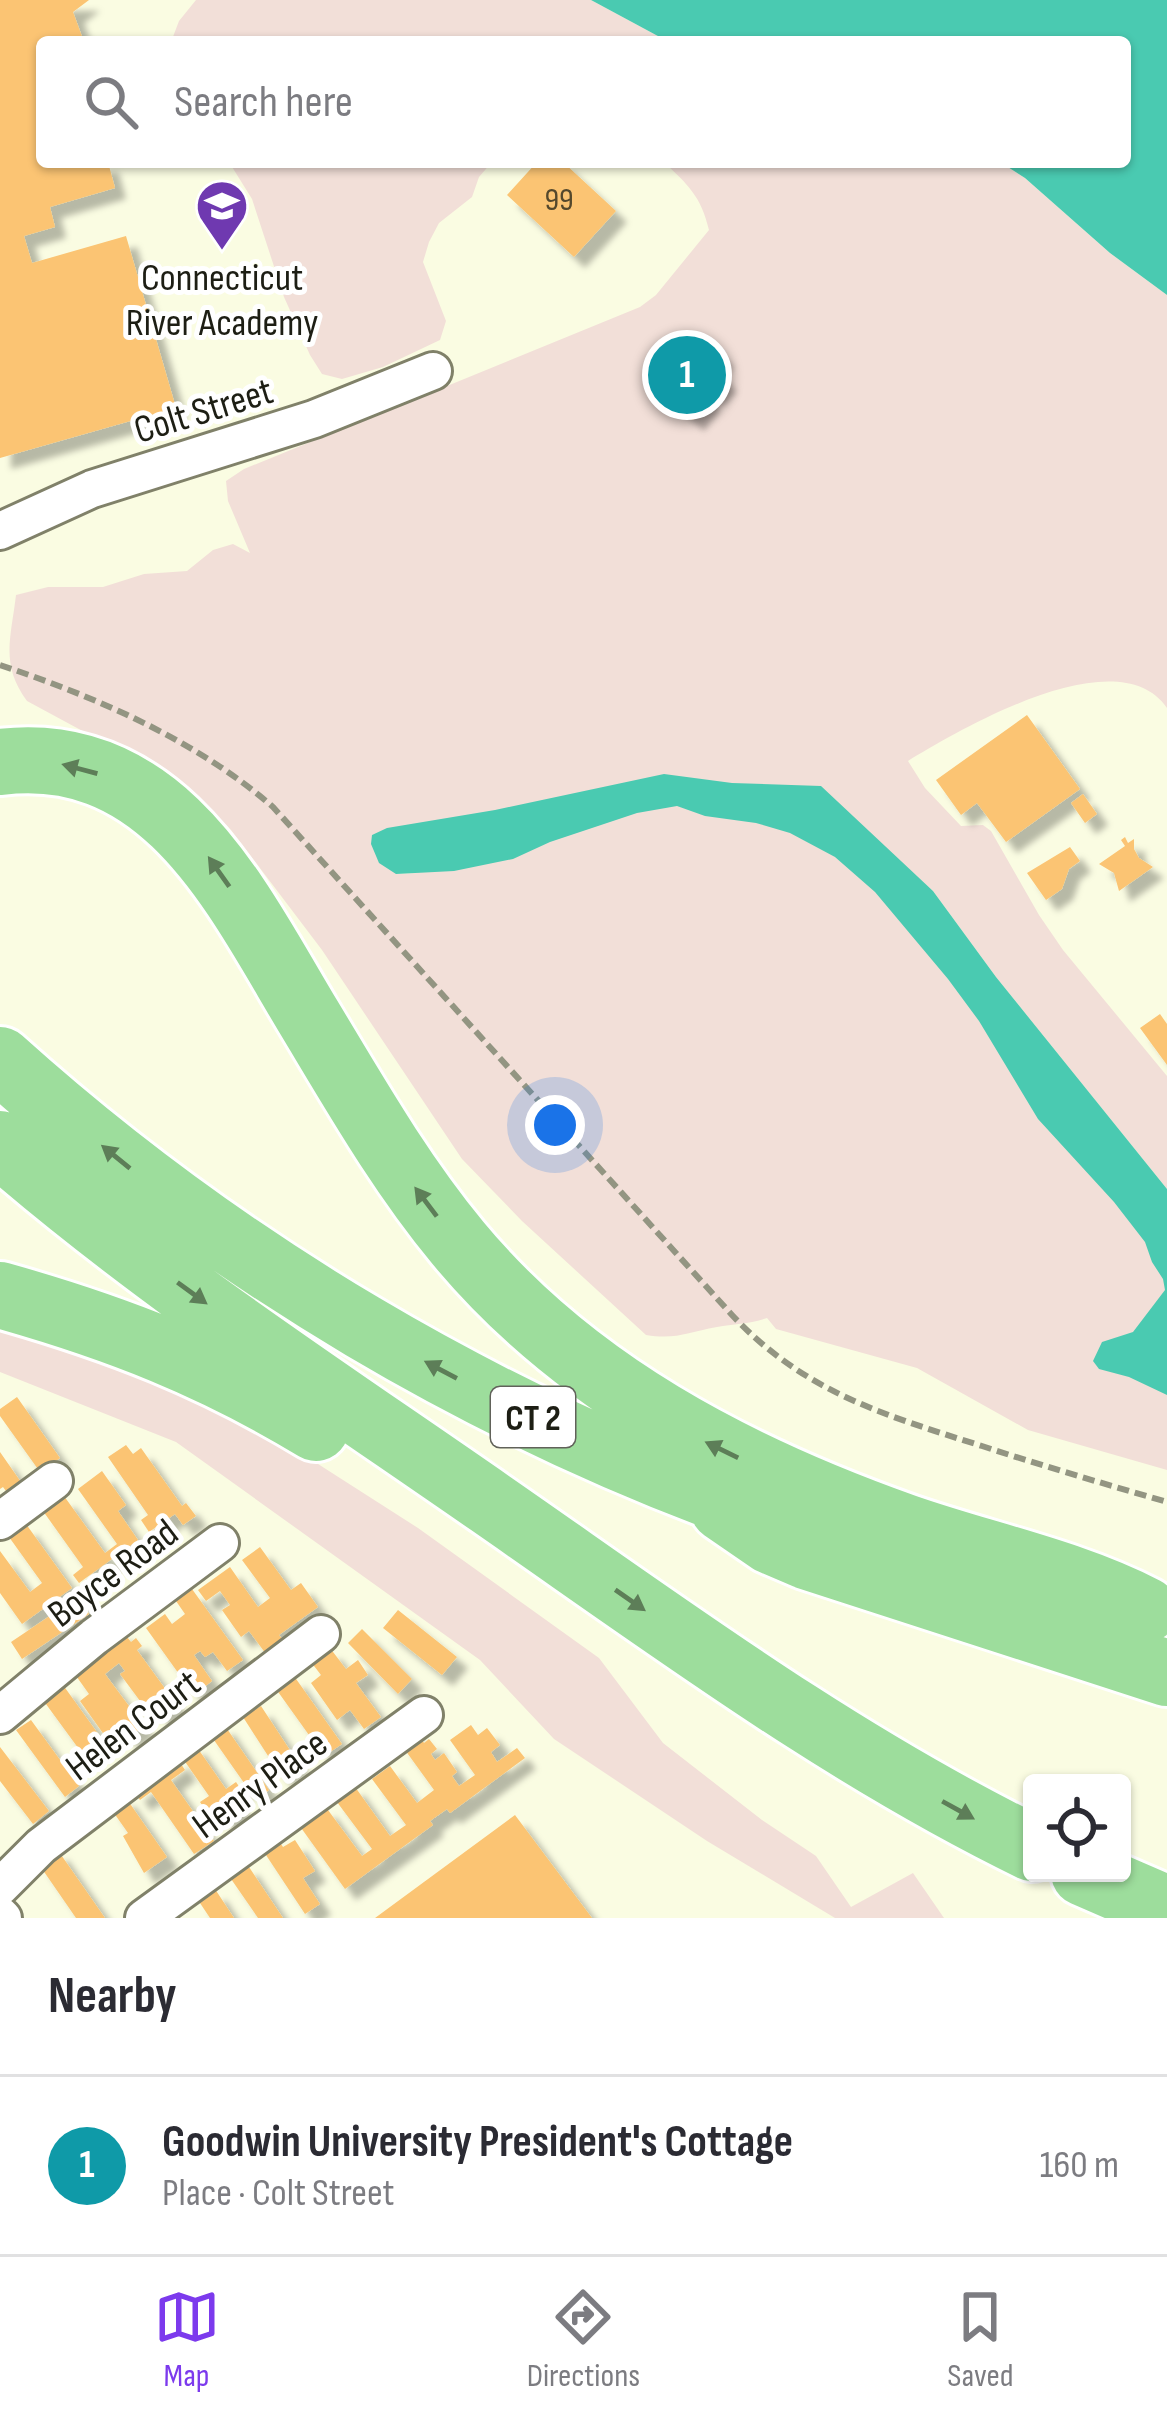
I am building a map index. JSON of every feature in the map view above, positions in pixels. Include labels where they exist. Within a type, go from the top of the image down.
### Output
[{"type":"highway","points":[[0,762],[46,761],[99,774],[139,795],[187,833],[225,879],[430,1209],[499,1288],[611,1384],[699,1438],[772,1474],[903,1526],[1098,1588],[1156,1612]]},
{"type":"highway","name":"CT 2","points":[[0,1060],[178,1206],[253,1258],[427,1363],[529,1415],[706,1493],[821,1534],[1033,1590],[1156,1612]]},
{"type":"highway","name":"CT 2","points":[[0,1144],[161,1271],[533,1533],[826,1732],[1023,1844]]},
{"type":"highway","points":[[0,1295],[108,1328],[198,1363],[280,1406],[444,1509],[533,1533]]},
{"type":"highway","points":[[706,1493],[747,1527],[790,1550],[1167,1673]]},
{"type":"highway","points":[[1105,1882],[1167,1909]]},
{"type":"street","name":"Colt Street","points":[[0,531],[92,489],[295,425],[433,370]]},
{"type":"street","points":[[0,1522],[54,1481]]},
{"type":"street","name":"Boyce Road","points":[[0,1715],[220,1543]]},
{"type":"street","name":"Helen Court","points":[[0,1887],[40,1846],[321,1634]]},
{"type":"street","name":"Henry Place","points":[[144,1918],[424,1715]]},
{"type":"path","points":[[0,665],[63,686],[200,753],[273,807],[746,1330],[792,1369],[853,1402],[1167,1502]]},
{"type":"shaded area","points":[[196,0],[591,0],[658,36],[173,36]]},
{"type":"shaded area","points":[[233,168],[487,168],[472,197],[439,223],[423,262],[446,321],[440,340],[383,367],[342,379],[322,374],[310,355],[284,297],[252,199]]},
{"type":"shaded area","points":[[670,168],[1009,168],[1167,295],[1167,708],[1144,689],[1113,682],[1078,685],[1001,711],[908,761],[925,788],[961,826],[983,825],[991,831],[1063,950],[1167,1076],[1167,1189],[933,891],[863,827],[1167,1254],[1167,1470],[1028,1430],[917,1368],[776,1329],[767,1318],[674,1336],[646,1335],[462,1159],[322,950],[231,830],[164,775],[27,701],[13,675],[10,650],[16,595],[48,587],[103,587],[144,574],[187,571],[213,550],[233,544],[250,553],[228,501],[226,481],[244,469],[640,307],[656,295],[709,230],[687,185]],"holes":[[[391,828],[417,873],[396,874],[372,835]]]},
{"type":"shaded area","points":[[0,1318],[218,1400],[418,1528],[599,1658],[663,1743],[816,1856],[851,1907],[913,1873],[944,1918],[835,1918],[707,1841],[554,1739],[480,1660],[176,1442],[0,1372]]},
{"type":"water","points":[[591,0],[1167,0],[1167,295],[1009,168],[1131,168],[1131,36],[658,36]]},
{"type":"water","points":[[664,774],[732,783],[821,786],[933,891],[1167,1189],[1167,1395],[1099,1369],[1093,1361],[1102,1342],[1133,1332],[1165,1290],[1145,1242],[1038,1119],[948,979],[875,892],[835,857],[790,833],[677,806],[637,813],[513,859],[454,871],[396,874],[379,863],[371,844],[372,835],[387,828]]},
{"type":"building","points":[[0,0],[89,0],[73,12],[82,36],[36,36],[36,168],[110,168],[115,188],[50,207],[55,227],[24,236],[32,263],[126,236],[176,408],[0,458]]},
{"type":"building","points":[[532,168],[569,168],[616,211],[574,257],[507,195]]},
{"type":"building","points":[[680,332],[700,348],[706,341],[723,356],[714,367],[726,381],[713,395],[709,392],[709,400],[693,420],[673,403],[677,397],[649,370],[654,361],[671,362],[662,354]]},
{"type":"building","points":[[1027,715],[1080,789],[1006,842],[977,803],[961,815],[936,780]]},
{"type":"building","points":[[1083,794],[1097,814],[1085,823],[1071,803]]},
{"type":"building","points":[[1125,837],[1128,843],[1134,839],[1139,858],[1153,867],[1119,891],[1114,873],[1099,864],[1125,846],[1121,840]]},
{"type":"building","points":[[1070,847],[1080,861],[1069,869],[1062,889],[1046,900],[1027,873]]},
{"type":"building","points":[[1160,1014],[1167,1024],[1167,1065],[1140,1028]]},
{"type":"building","points":[[17,1397],[60,1458],[40,1472],[0,1416],[0,1409]]},
{"type":"building","points":[[126,1445],[133,1454],[141,1448],[182,1506],[186,1503],[196,1516],[183,1525],[175,1514],[149,1532],[141,1520],[148,1515],[108,1457]]},
{"type":"building","points":[[0,1452],[23,1485],[9,1495],[0,1489]]},
{"type":"building","points":[[102,1471],[126,1505],[118,1511],[138,1540],[79,1583],[73,1575],[83,1567],[43,1511],[64,1496],[105,1553],[117,1544],[78,1489]]},
{"type":"building","points":[[26,1524],[72,1588],[22,1624],[0,1593],[0,1551],[30,1592],[42,1583],[9,1537]]},
{"type":"building","points":[[260,1547],[291,1590],[301,1583],[318,1607],[279,1635],[287,1645],[269,1658],[249,1631],[241,1637],[222,1610],[230,1605],[220,1591],[206,1601],[198,1590],[230,1567],[258,1607],[270,1598],[242,1560]]},
{"type":"building","points":[[192,1589],[243,1660],[227,1671],[213,1652],[205,1657],[200,1651],[194,1655],[212,1681],[194,1695],[146,1628],[165,1614],[172,1624],[185,1614],[176,1601]]},
{"type":"building","points":[[78,1597],[89,1614],[22,1659],[11,1642]]},
{"type":"building","points":[[398,1610],[457,1657],[442,1675],[383,1628]]},
{"type":"building","points":[[121,1629],[131,1642],[136,1638],[142,1646],[137,1650],[177,1705],[160,1717],[151,1705],[146,1709],[120,1674],[125,1671],[119,1663],[105,1674],[144,1726],[127,1738],[119,1727],[105,1736],[80,1701],[89,1694],[74,1673]]},
{"type":"building","points":[[362,1629],[412,1679],[398,1694],[348,1643]]},
{"type":"building","points":[[330,1648],[346,1669],[358,1660],[368,1675],[356,1683],[381,1717],[364,1729],[350,1710],[337,1720],[311,1683],[321,1675],[311,1662]]},
{"type":"building","points":[[294,1676],[342,1744],[324,1756],[276,1689]]},
{"type":"building","points":[[63,1685],[104,1742],[84,1756],[43,1700]]},
{"type":"building","points":[[261,1706],[299,1764],[281,1776],[243,1717]]},
{"type":"building","points":[[31,1720],[79,1786],[65,1797],[16,1730]]},
{"type":"building","points":[[223,1723],[269,1790],[256,1800],[209,1733]]},
{"type":"building","points":[[471,1725],[478,1735],[487,1728],[500,1745],[491,1752],[497,1762],[517,1748],[525,1758],[450,1813],[447,1809],[430,1821],[433,1825],[345,1889],[299,1825],[325,1806],[362,1856],[372,1849],[334,1798],[353,1784],[390,1836],[406,1825],[372,1779],[390,1766],[417,1803],[434,1790],[400,1743],[416,1731],[424,1743],[429,1739],[437,1749],[431,1754],[435,1760],[444,1753],[457,1772],[452,1776],[459,1786],[475,1775],[450,1740]]},
{"type":"building","points":[[194,1743],[226,1789],[236,1782],[242,1791],[234,1797],[242,1810],[225,1822],[218,1812],[210,1817],[200,1802],[209,1796],[179,1753]]},
{"type":"building","points":[[0,1747],[49,1811],[33,1824],[0,1781]]},
{"type":"building","points":[[177,1758],[185,1770],[171,1780],[214,1841],[194,1854],[151,1792],[140,1800],[133,1790]]},
{"type":"building","points":[[124,1795],[167,1857],[144,1873],[123,1836],[128,1833],[109,1806]]},
{"type":"building","points":[[515,1815],[592,1918],[375,1918]]},
{"type":"building","points":[[277,1838],[283,1847],[295,1840],[315,1871],[303,1878],[320,1904],[305,1914],[262,1849]]},
{"type":"building","points":[[57,1849],[105,1918],[76,1918],[38,1863]]},
{"type":"building","points":[[247,1864],[283,1918],[258,1918],[229,1876]]},
{"type":"building","points":[[215,1889],[234,1918],[210,1918],[198,1900]]},
{"type":"place","name":"Connecticut River Academy","points":[[222,252]]},
{"type":"place","name":"Goodwin University President's Cottage","points":[[687,375]]}]
